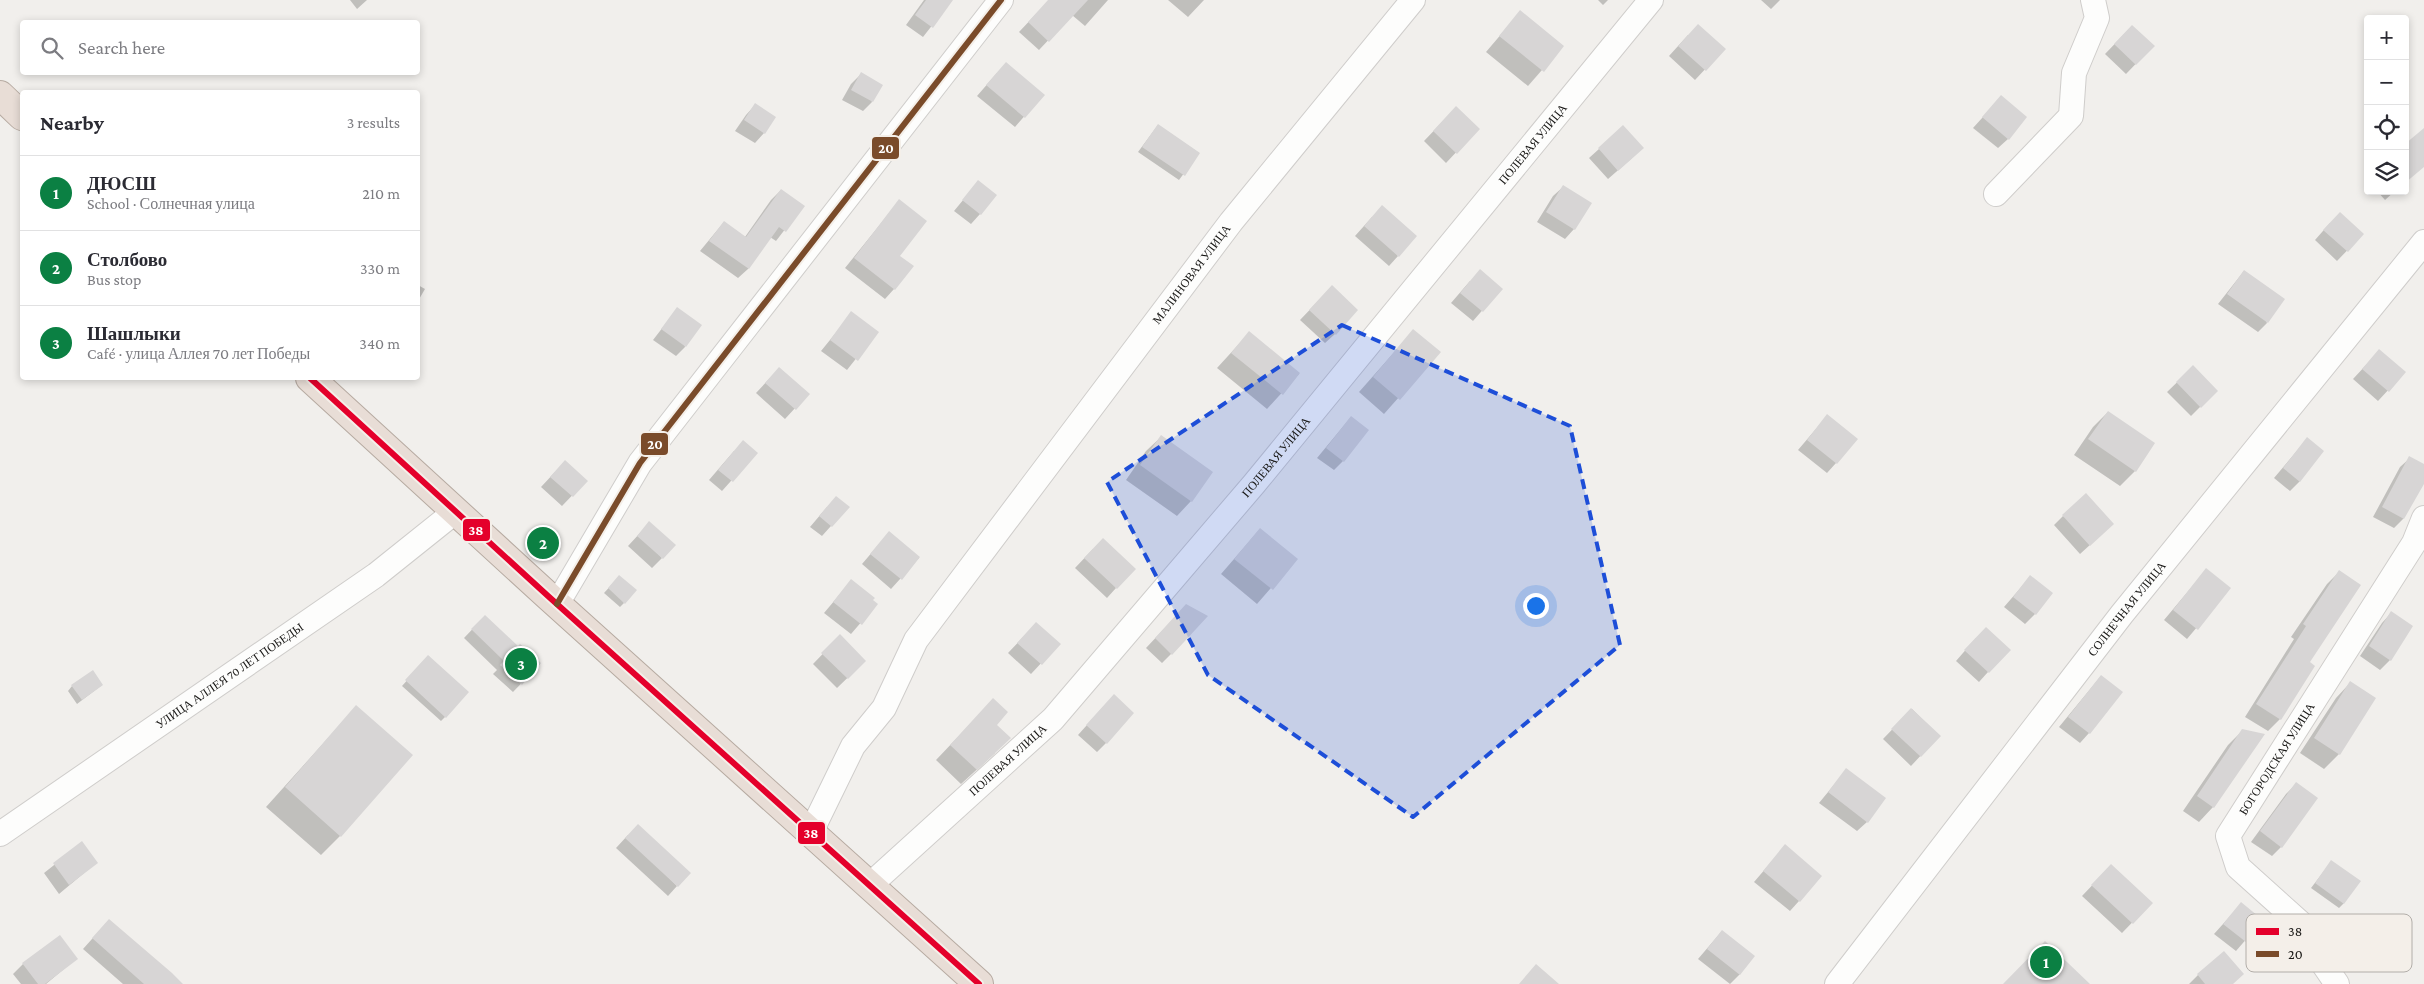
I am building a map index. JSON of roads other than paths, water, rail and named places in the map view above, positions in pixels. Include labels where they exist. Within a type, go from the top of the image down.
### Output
[{"type":"highway","points":[[0,95],[20,114]]},
{"type":"highway","points":[[312,380],[557,604],[979,984]]},
{"type":"street","points":[[557,604],[640,464],[1001,0]]},
{"type":"street","name":"МАЛИНОВАЯ УЛИЦА","points":[[811,832],[853,746],[884,708],[916,640],[977,556],[1231,222],[1413,0]]},
{"type":"street","name":"ПОЛЕВАЯ УЛИЦА","points":[[870,885],[1053,719],[1254,484],[1651,0]]},
{"type":"street","points":[[1996,194],[2071,116],[2074,73],[2097,18],[2094,0]]},
{"type":"street","name":"СОЛНЕЧНАЯ УЛИЦА","points":[[1837,984],[2122,614],[2424,242]]},
{"type":"street","name":"УЛИЦА АЛЛЕЯ 70 ЛЕТ ПОБЕДЫ","points":[[0,834],[376,575],[456,511]]},
{"type":"street","name":"БОГОРОДСКАЯ УЛИЦА","points":[[2290,914],[2238,867],[2228,836],[2414,542],[2424,518]]},
{"type":"street","name":"БОГОРОДСКАЯ УЛИЦА","points":[[2328,972],[2337,984]]},
{"type":"place","name":"Столбово","points":[[543,543]]},
{"type":"place","name":"Шашлыки","points":[[521,664]]},
{"type":"place","name":"ДЮСШ","points":[[2046,962]]}]
